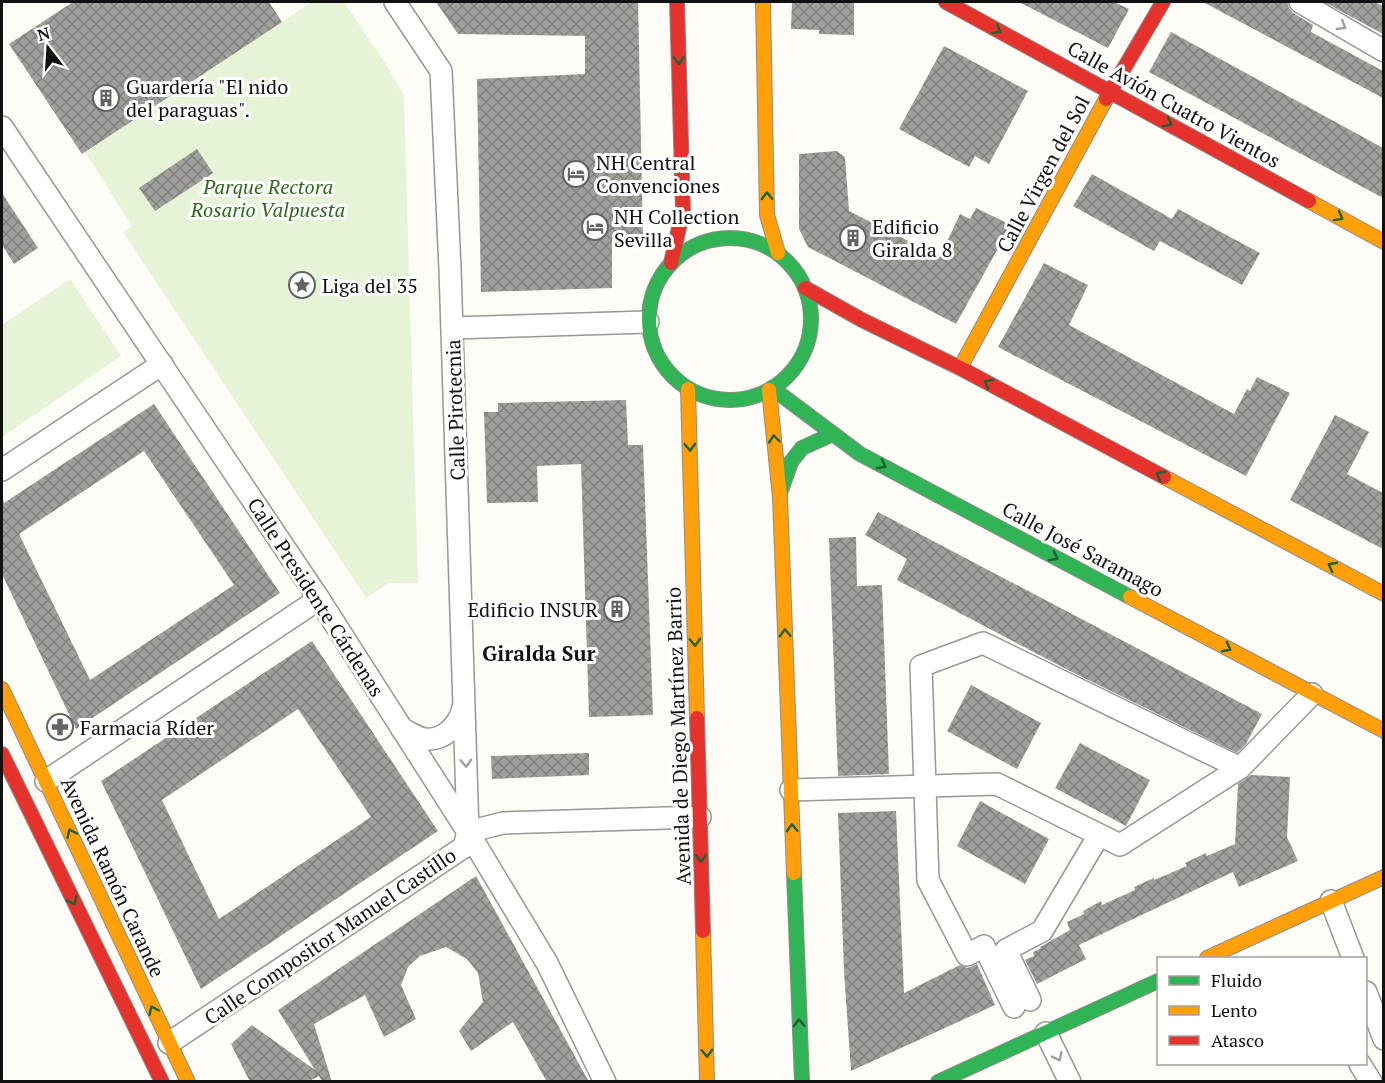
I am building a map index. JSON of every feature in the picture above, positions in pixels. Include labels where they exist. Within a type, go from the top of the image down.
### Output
[{"type":"main road","points":[[671,263],[683,210],[677,2]]},
{"type":"main road","points":[[763,2],[767,215],[778,253]]},
{"type":"main road","name":"Calle Avión Cuatro Vientos","points":[[946,2],[1383,242]]},
{"type":"main road","name":"Calle Virgen del Sol","points":[[960,368],[1110,91],[1162,2]]},
{"type":"main road","points":[[731,237],[748,239],[778,253],[794,268],[810,303],[812,320],[807,344],[796,366],[771,389],[752,397],[730,400],[708,397],[688,389],[672,376],[659,360],[651,342],[648,322],[650,301],[658,280],[671,263],[684,252],[714,239],[731,237]]},
{"type":"main road","points":[[805,288],[862,320],[960,368],[1383,594]]},
{"type":"main road","name":"Avenida de Diego Martínez Barrio","points":[[688,389],[707,1082]]},
{"type":"main road","points":[[771,389],[780,493],[801,1082]]},
{"type":"main road","name":"Calle José Saramago","points":[[771,389],[860,454],[1383,731]]},
{"type":"main road","points":[[780,493],[791,462],[802,448],[833,434]]},
{"type":"main road","name":"Avenida Ramón Carande","points":[[2,689],[188,1082]]},
{"type":"main road","points":[[2,754],[162,1082]]},
{"type":"main road","points":[[1209,957],[1383,877]]},
{"type":"main road","points":[[938,1082],[1157,981]]},
{"type":"street","name":"Calle Pirotecnia","points":[[395,2],[441,71],[452,328],[468,832]]},
{"type":"street","points":[[1300,2],[1383,51]]},
{"type":"street","name":"Calle Presidente Cárdenas","points":[[2,129],[320,599],[468,832],[547,963],[605,1082]]},
{"type":"street","points":[[452,328],[648,322]]},
{"type":"street","points":[[2,470],[162,364]]},
{"type":"street","points":[[46,781],[320,599]]},
{"type":"street","points":[[1099,835],[1042,932],[1006,950],[1022,1003],[984,946],[967,954],[928,880],[921,666],[983,643],[1240,768]]},
{"type":"street","points":[[791,790],[997,784],[1120,845],[1240,768],[1312,693]]},
{"type":"street","points":[[402,729],[423,739],[439,738],[460,720],[464,704]]},
{"type":"street","name":"Calle Compositor Manuel Castillo","points":[[169,1043],[464,847],[468,832],[503,823],[700,817]]},
{"type":"street","points":[[1331,901],[1353,957]]},
{"type":"street","points":[[1367,1003],[1370,1020],[1383,1039]]},
{"type":"street","points":[[1046,1033],[1070,1082]]},
{"type":"street","points":[[1360,1065],[1371,1082]]},
{"type":"green space","name":"Parque Rectora Rosario Valpuesta","points":[[312,2],[344,2],[389,69],[404,96],[418,583],[389,583],[366,598],[123,232],[132,226],[85,152]]},
{"type":"green space","points":[[70,279],[121,356],[2,437],[2,325]]},
{"type":"building","name":"Guardería \"El nido del paraguas\".","points":[[73,2],[269,2],[282,22],[82,154],[9,44]]},
{"type":"building","points":[[436,2],[638,2],[643,238],[612,239],[612,288],[481,292],[477,79],[585,74],[585,36],[458,34]]},
{"type":"building","points":[[792,2],[854,2],[854,35],[819,34],[819,30],[791,29]]},
{"type":"building","points":[[1019,2],[1114,2],[1129,9],[1108,48]]},
{"type":"building","points":[[1203,2],[1287,2],[1293,13],[1313,25],[1311,32],[1383,71],[1383,98]]},
{"type":"building","points":[[1324,2],[1374,2],[1383,6],[1383,34]]},
{"type":"building","points":[[1171,32],[1383,148],[1383,198],[1149,72]]},
{"type":"building","points":[[944,46],[1028,91],[989,164],[975,156],[969,167],[899,129]]},
{"type":"building","points":[[197,149],[213,173],[155,211],[139,188]]},
{"type":"building","name":"Edificio Giralda 8","points":[[837,151],[845,157],[849,211],[940,257],[960,214],[970,219],[976,208],[1011,225],[956,324],[808,247],[799,229],[799,154]]},
{"type":"building","points":[[1092,174],[1172,219],[1178,209],[1260,253],[1242,285],[1160,241],[1154,251],[1073,206]]},
{"type":"building","points":[[2,193],[38,248],[14,264],[2,245]]},
{"type":"building","points":[[1044,263],[1088,285],[1069,325],[1234,414],[1247,389],[1250,391],[1257,377],[1290,393],[1246,476],[998,347]]},
{"type":"building","name":"Edificio INSUR","points":[[626,400],[628,445],[643,445],[653,715],[589,717],[581,464],[537,466],[538,502],[487,503],[484,412],[498,412],[498,403]]},
{"type":"building","points":[[154,404],[280,593],[76,729],[2,574],[2,497],[4,503]],"holes":[[[144,451],[234,585],[90,680],[19,534]]]},
{"type":"building","points":[[1335,415],[1369,432],[1347,474],[1383,493],[1383,549],[1290,500]]},
{"type":"building","points":[[878,512],[1262,714],[1246,744],[1237,753],[1068,670],[897,580],[907,559],[865,535]]},
{"type":"building","points":[[856,537],[857,586],[882,585],[889,774],[838,776],[829,538]]},
{"type":"building","points":[[312,641],[438,831],[201,989],[101,781]],"holes":[[[298,709],[371,817],[219,919],[162,800]]]},
{"type":"building","points":[[971,685],[1041,723],[1017,769],[947,731]]},
{"type":"building","points":[[1080,743],[1150,780],[1126,826],[1055,788]]},
{"type":"building","points":[[589,753],[589,775],[492,779],[491,756]]},
{"type":"building","points":[[1251,775],[1290,777],[1287,837],[1298,861],[1239,887],[1233,872],[1131,920],[1079,945],[1086,959],[1037,984],[1025,960],[1034,956],[1033,952],[1040,947],[1070,930],[1067,922],[1084,914],[1083,911],[1101,901],[1102,905],[1135,890],[1134,887],[1187,866],[1185,863],[1206,853],[1207,856],[1235,844],[1238,784]]},
{"type":"building","points":[[980,801],[1049,839],[1025,884],[957,846]]},
{"type":"building","points":[[896,811],[904,993],[960,965],[967,968],[977,964],[995,1005],[851,1071],[844,971],[838,813]]},
{"type":"building","points":[[476,876],[589,1082],[547,1082],[513,1022],[471,1051],[459,1031],[483,1002],[478,973],[467,959],[446,947],[420,956],[408,967],[401,985],[416,1019],[384,1037],[365,995],[314,1024],[332,1082],[322,1082],[319,1076],[307,1082],[250,1082],[231,1044],[252,1025],[315,1070],[278,1010]]},
{"type":"traffic: fast","points":[[730,238],[746,239],[761,244],[787,262],[805,288],[810,303],[811,319],[810,335],[805,350],[787,376],[761,394],[746,399],[730,400],[714,399],[699,394],[673,376],[655,350],[650,335],[649,319],[650,303],[655,288],[673,262],[699,244],[714,239],[730,238]]},
{"type":"traffic: fast","points":[[772,388],[860,454],[1130,597]]},
{"type":"traffic: fast","points":[[780,493],[791,462],[802,448],[833,434]]},
{"type":"traffic: fast","points":[[794,873],[802,1082]]},
{"type":"traffic: fast","points":[[938,1082],[1157,981]]},
{"type":"traffic: slow","points":[[763,2],[767,215],[778,253]]},
{"type":"traffic: slow","points":[[960,368],[1106,99]]},
{"type":"traffic: slow","points":[[1309,201],[1384,242]]},
{"type":"traffic: slow","points":[[688,389],[697,718]]},
{"type":"traffic: slow","points":[[769,390],[780,497],[794,873]]},
{"type":"traffic: slow","points":[[1164,477],[1384,594]]},
{"type":"traffic: slow","points":[[1130,597],[1384,731]]},
{"type":"traffic: slow","points":[[2,689],[188,1082]]},
{"type":"traffic: slow","points":[[1209,957],[1384,877]]},
{"type":"traffic: slow","points":[[703,931],[707,1082]]},
{"type":"traffic: jam","points":[[671,263],[683,210],[677,2]]},
{"type":"traffic: jam","points":[[946,2],[1309,201]]},
{"type":"traffic: jam","points":[[1106,99],[1163,2]]},
{"type":"traffic: jam","points":[[805,288],[1164,477]]},
{"type":"traffic: jam","points":[[697,718],[703,931]]},
{"type":"traffic: jam","points":[[2,754],[162,1082]]},
{"type":"place","name":"Guardería \"El nido del paraguas\".","points":[[106,98]]},
{"type":"place","name":"NH Central Convenciones","points":[[576,174]]},
{"type":"place","name":"NH Collection Sevilla","points":[[595,227]]},
{"type":"place","name":"Edificio Giralda 8","points":[[853,238]]},
{"type":"place","name":"Liga del 35","points":[[302,285]]},
{"type":"place","name":"Edificio INSUR","points":[[617,609]]},
{"type":"place","name":"Farmacia Ríder","points":[[60,727]]},
{"type":"district","name":"Giralda Sur","points":[[539,653]]}]
